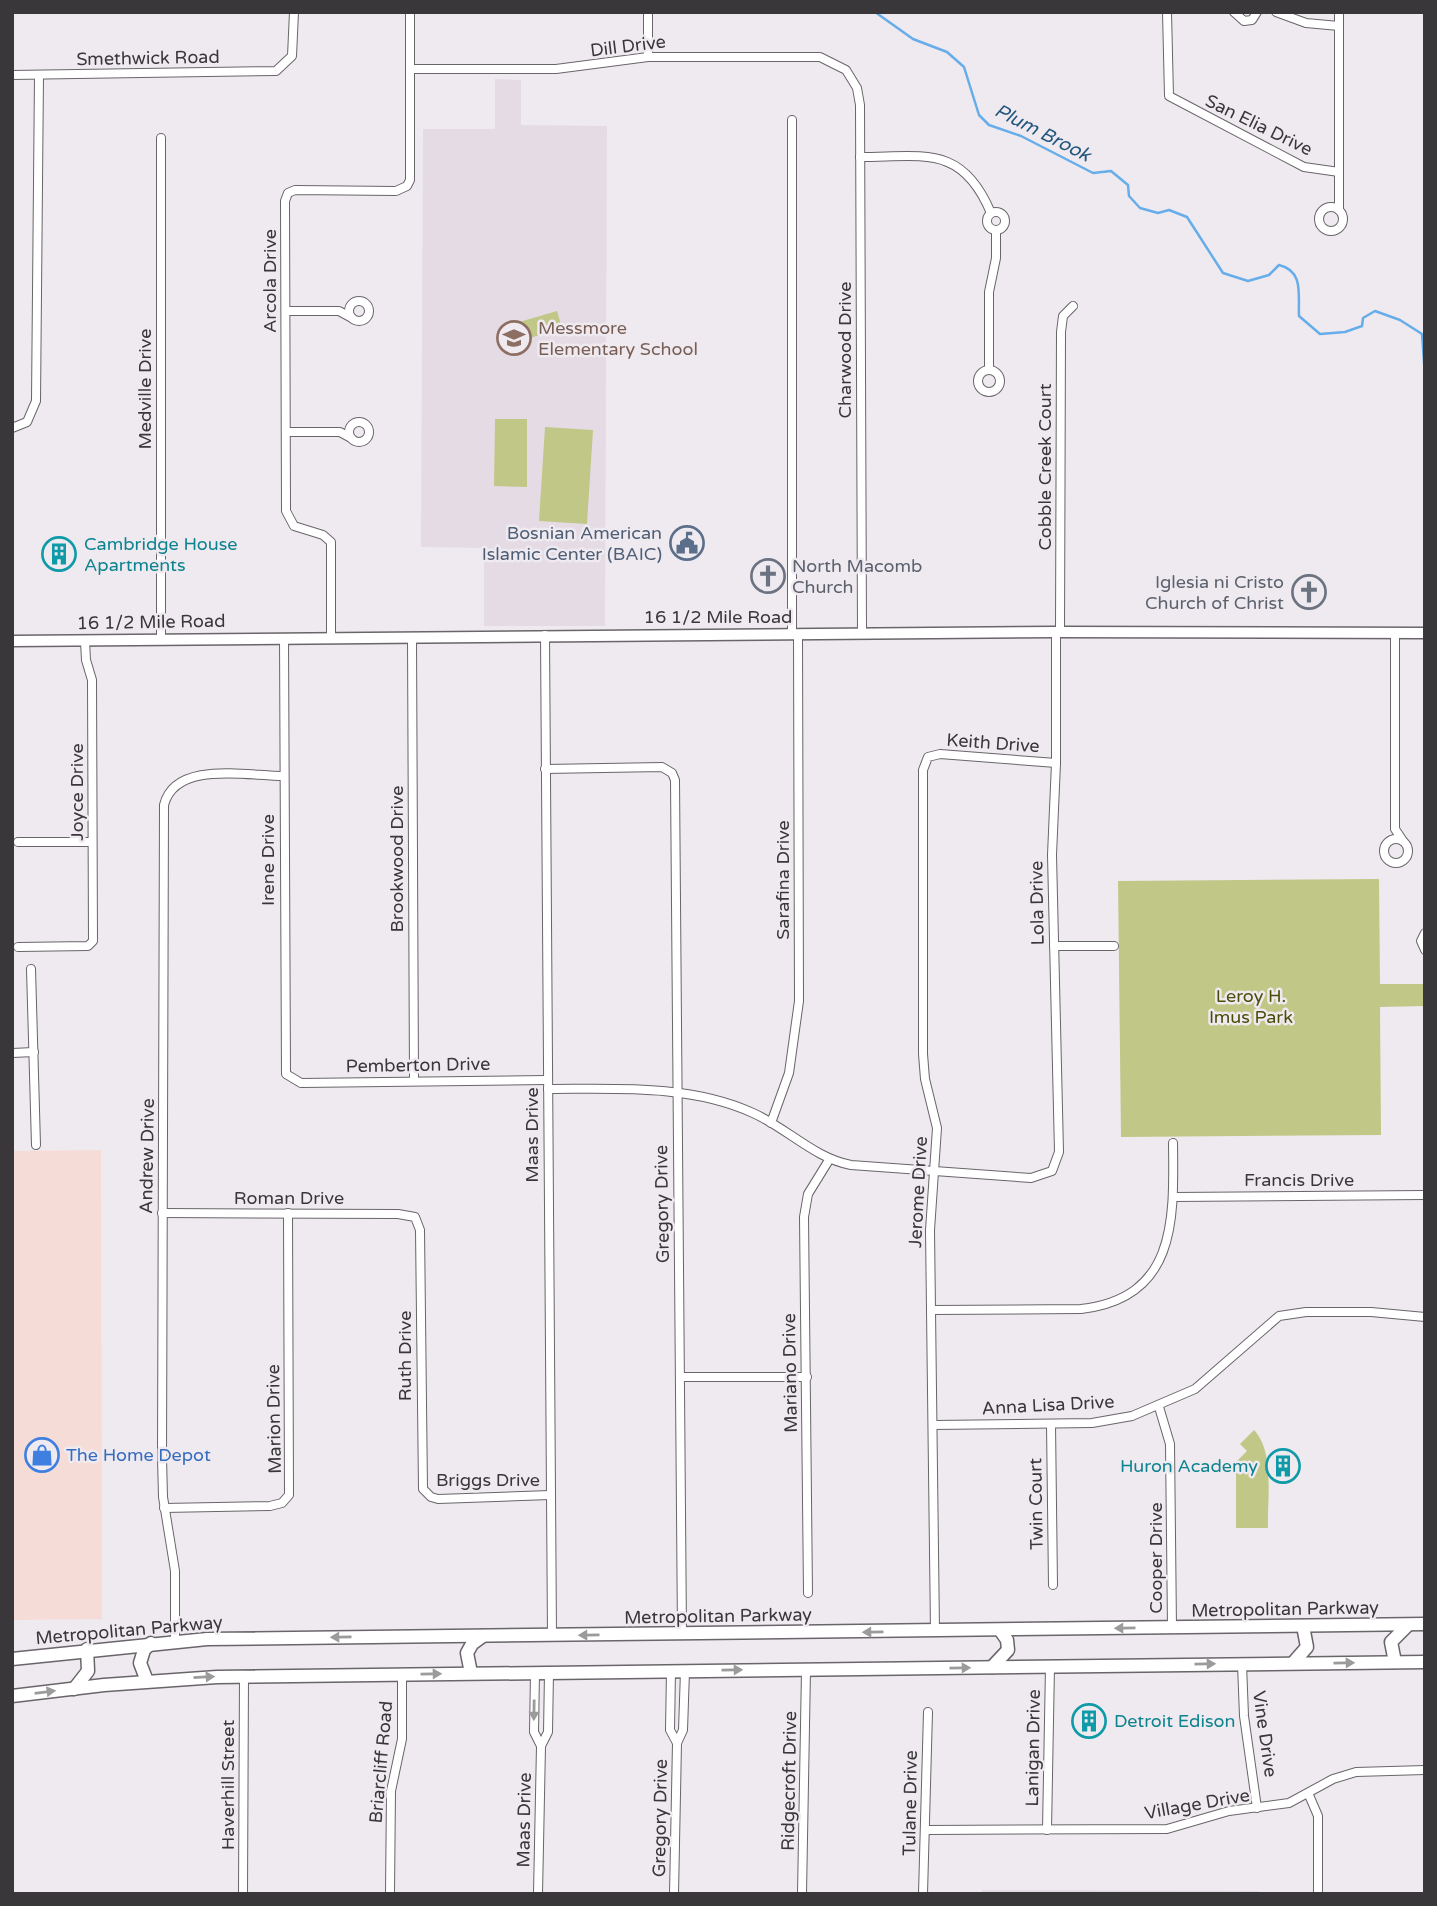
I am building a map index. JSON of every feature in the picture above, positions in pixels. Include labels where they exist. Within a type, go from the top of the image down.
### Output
[{"type":"main road","name":"Metropolitan Parkway","points":[[12,1658],[175,1640],[1425,1624]]},
{"type":"main road","points":[[1395,1662],[1391,1642],[1408,1625]]},
{"type":"main road","points":[[1293,1663],[1307,1647],[1303,1626]]},
{"type":"main road","points":[[992,1667],[1003,1659],[1007,1650],[1007,1640],[1000,1630]]},
{"type":"main road","points":[[471,1673],[467,1653],[472,1644],[483,1636]]},
{"type":"main road","points":[[147,1681],[140,1663],[144,1650],[151,1643]]},
{"type":"main road","points":[[74,1689],[88,1671],[87,1649]]},
{"type":"main road","points":[[12,1696],[147,1681],[244,1676],[1425,1662]]},
{"type":"street","name":"Smethwick Road","points":[[12,75],[268,72],[284,67],[293,51],[294,12]]},
{"type":"street","name":"Arcola Drive","points":[[331,638],[331,542],[323,535],[298,529],[288,519],[286,197],[295,190],[396,191],[407,186],[410,12]]},
{"type":"street","points":[[648,12],[648,57]]},
{"type":"street","name":"San Elia Drive","points":[[1167,12],[1169,96],[1297,164],[1317,170],[1339,172]]},
{"type":"street","points":[[1234,12],[1244,21],[1258,14]]},
{"type":"street","points":[[1276,12],[1306,23],[1339,26]]},
{"type":"street","points":[[1338,199],[1319,218],[1321,226],[1327,230],[1335,230],[1341,225],[1343,218],[1338,199],[1339,12]]},
{"type":"street","name":"Dill Drive","points":[[411,69],[556,69],[648,57],[820,57],[846,70]]},
{"type":"street","name":"Charwood Drive","points":[[846,70],[859,97],[862,634]]},
{"type":"street","points":[[12,428],[27,422],[34,409],[37,384],[39,75]]},
{"type":"street","name":"Sarafina Drive","points":[[771,1123],[789,1073],[799,1001],[792,120]]},
{"type":"street","name":"Medville Drive","points":[[161,138],[161,640]]},
{"type":"street","points":[[860,157],[946,160],[971,176],[991,213],[987,224],[996,230]]},
{"type":"street","points":[[1328,207],[1339,210]]},
{"type":"street","points":[[991,213],[1000,212],[1005,219],[1002,228],[996,230]]},
{"type":"street","points":[[989,370],[989,292],[996,258],[996,230]]},
{"type":"street","points":[[286,311],[339,311],[363,302],[369,312],[361,321],[339,311]]},
{"type":"street","points":[[351,305],[352,318]]},
{"type":"street","name":"Cobble Creek Court","points":[[1058,632],[1061,332],[1063,316],[1073,306]]},
{"type":"street","points":[[286,432],[340,432],[363,423],[369,430],[363,442],[340,432]]},
{"type":"street","points":[[351,426],[351,438]]},
{"type":"street","name":"16 1/2 Mile Road","points":[[12,641],[1058,632],[1425,633]]},
{"type":"street","name":"Lola Drive","points":[[1052,1171],[1059,1152],[1052,855],[1058,632]]},
{"type":"street","points":[[1395,633],[1395,829],[1384,848],[1384,856],[1394,863],[1402,861],[1407,855],[1407,848],[1395,829]]},
{"type":"street","name":"Maas Drive","points":[[545,635],[552,1636]]},
{"type":"street","name":"Brookwood Drive","points":[[412,637],[414,1080]]},
{"type":"street","name":"Irene Drive","points":[[284,638],[284,1065],[290,1079]]},
{"type":"street","name":"Joyce Drive","points":[[18,947],[91,945],[93,680],[86,660],[85,640]]},
{"type":"street","name":"Keith Drive","points":[[928,757],[940,754],[976,754],[1056,763]]},
{"type":"street","name":"Jerome Drive","points":[[928,757],[923,769],[923,1054],[925,1079],[937,1128],[931,1310],[935,1631]]},
{"type":"street","name":"Gregory Drive","points":[[545,769],[652,767],[672,773],[676,786],[682,1634]]},
{"type":"street","name":"Andrew Drive","points":[[175,1640],[174,1562],[164,1508],[162,1213],[165,800],[173,788],[192,777],[283,776]]},
{"type":"street","points":[[1388,841],[1403,841]]},
{"type":"street","points":[[18,842],[92,842]]},
{"type":"street","points":[[1425,933],[1421,942],[1425,950]]},
{"type":"street","points":[[1054,946],[1115,946]]},
{"type":"street","points":[[31,969],[36,1145]]},
{"type":"street","points":[[12,1053],[34,1052]]},
{"type":"street","name":"Pemberton Drive","points":[[290,1079],[301,1083],[414,1080],[548,1085],[678,1094],[732,1105],[771,1123],[829,1160],[851,1166],[1031,1178],[1052,1171]]},
{"type":"street","points":[[931,1310],[1081,1308],[1116,1300],[1143,1282],[1162,1257],[1171,1234],[1174,1197],[1173,1143]]},
{"type":"street","name":"Mariano Drive","points":[[808,1593],[804,1217],[808,1194],[829,1160]]},
{"type":"street","name":"Francis Drive","points":[[1174,1197],[1425,1195]]},
{"type":"street","name":"Roman Drive","points":[[162,1213],[398,1214],[415,1217]]},
{"type":"street","name":"Marion Drive","points":[[164,1508],[270,1506],[282,1503],[289,1495],[288,1213]]},
{"type":"street","name":"Ruth Drive","points":[[415,1217],[420,1230],[421,1475],[426,1494]]},
{"type":"street","name":"Anna Lisa Drive","points":[[933,1425],[1106,1421],[1159,1407],[1184,1396],[1207,1380],[1264,1326],[1279,1316],[1299,1312],[1371,1312],[1425,1317]]},
{"type":"street","points":[[680,1377],[807,1377]]},
{"type":"street","name":"Cooper Drive","points":[[1159,1407],[1167,1427],[1170,1452],[1172,1628]]},
{"type":"street","name":"Twin Court","points":[[1051,1424],[1053,1585]]},
{"type":"street","name":"Briggs Drive","points":[[426,1494],[438,1499],[550,1495]]},
{"type":"street","name":"Vine Drive","points":[[1242,1664],[1244,1716],[1258,1808]]},
{"type":"street","name":"Lanigan Drive","points":[[1047,1830],[1051,1666]]},
{"type":"street","name":"Ridgecroft Drive","points":[[803,1894],[806,1670]]},
{"type":"street","name":"Gregory Drive","points":[[671,1671],[670,1730],[677,1743]]},
{"type":"street","name":"Gregory Drive","points":[[674,1894],[677,1743],[683,1730],[685,1671]]},
{"type":"street","name":"Maas Drive","points":[[535,1673],[534,1732],[541,1746]]},
{"type":"street","name":"Maas Drive","points":[[538,1894],[541,1746],[548,1732],[549,1673]]},
{"type":"street","name":"Briarcliff Road","points":[[390,1894],[391,1791],[402,1739],[402,1674]]},
{"type":"street","name":"Haverhill Street","points":[[243,1894],[244,1676]]},
{"type":"street","name":"Tulane Drive","points":[[923,1894],[928,1712]]},
{"type":"street","name":"Village Drive","points":[[925,1830],[1167,1829],[1229,1811],[1289,1804],[1333,1779],[1364,1770],[1425,1769]]},
{"type":"street","points":[[1309,1795],[1319,1823],[1318,1894]]},
{"type":"shaded area","name":"Messmore Elementary School","points":[[495,79],[521,80],[521,125],[607,126],[605,626],[484,626],[484,548],[421,547],[423,129],[495,129]]},
{"type":"shaded area","points":[[101,1150],[102,1619],[12,1620],[12,1151]]},
{"type":"shaded area","points":[[982,1890],[1259,1891],[1259,1894],[982,1894]]},
{"type":"green space","points":[[557,311],[562,328],[527,339],[527,343],[515,346],[509,325]]},
{"type":"green space","points":[[495,419],[527,419],[527,487],[494,486]]},
{"type":"green space","points":[[545,427],[593,430],[587,524],[539,521]]},
{"type":"green space","name":"Leroy H. Imus Park","points":[[1379,879],[1380,984],[1425,984],[1425,1006],[1380,1007],[1381,1135],[1121,1137],[1118,881]]},
{"type":"green space","points":[[1254,1430],[1261,1439],[1267,1463],[1268,1528],[1236,1528],[1236,1462],[1247,1451],[1240,1444]]},
{"type":"waterway","name":"Plum Brook","points":[[875,12],[913,39],[947,52],[964,67],[979,115],[989,125],[1021,136],[1093,173],[1111,171],[1128,185],[1129,196],[1140,208],[1158,213],[1169,210],[1187,217],[1223,273],[1248,281],[1269,275],[1279,265],[1293,272],[1298,284],[1299,316],[1320,334],[1345,332],[1362,326],[1363,318],[1375,311],[1400,320],[1422,334],[1425,376]]},
{"type":"place","name":"Messmore Elementary School","points":[[514,338]]},
{"type":"place","name":"Bosnian American Islamic Center (BAIC)","points":[[687,543]]},
{"type":"place","name":"Cambridge House Apartments","points":[[59,554]]},
{"type":"place","name":"North Macomb Church","points":[[768,576]]},
{"type":"place","name":"Iglesia ni Cristo Church of Christ","points":[[1309,592]]},
{"type":"place","name":"The Home Depot","points":[[42,1455]]},
{"type":"place","name":"Huron Academy","points":[[1283,1466]]},
{"type":"place","name":"Detroit Edison","points":[[1089,1721]]}]
